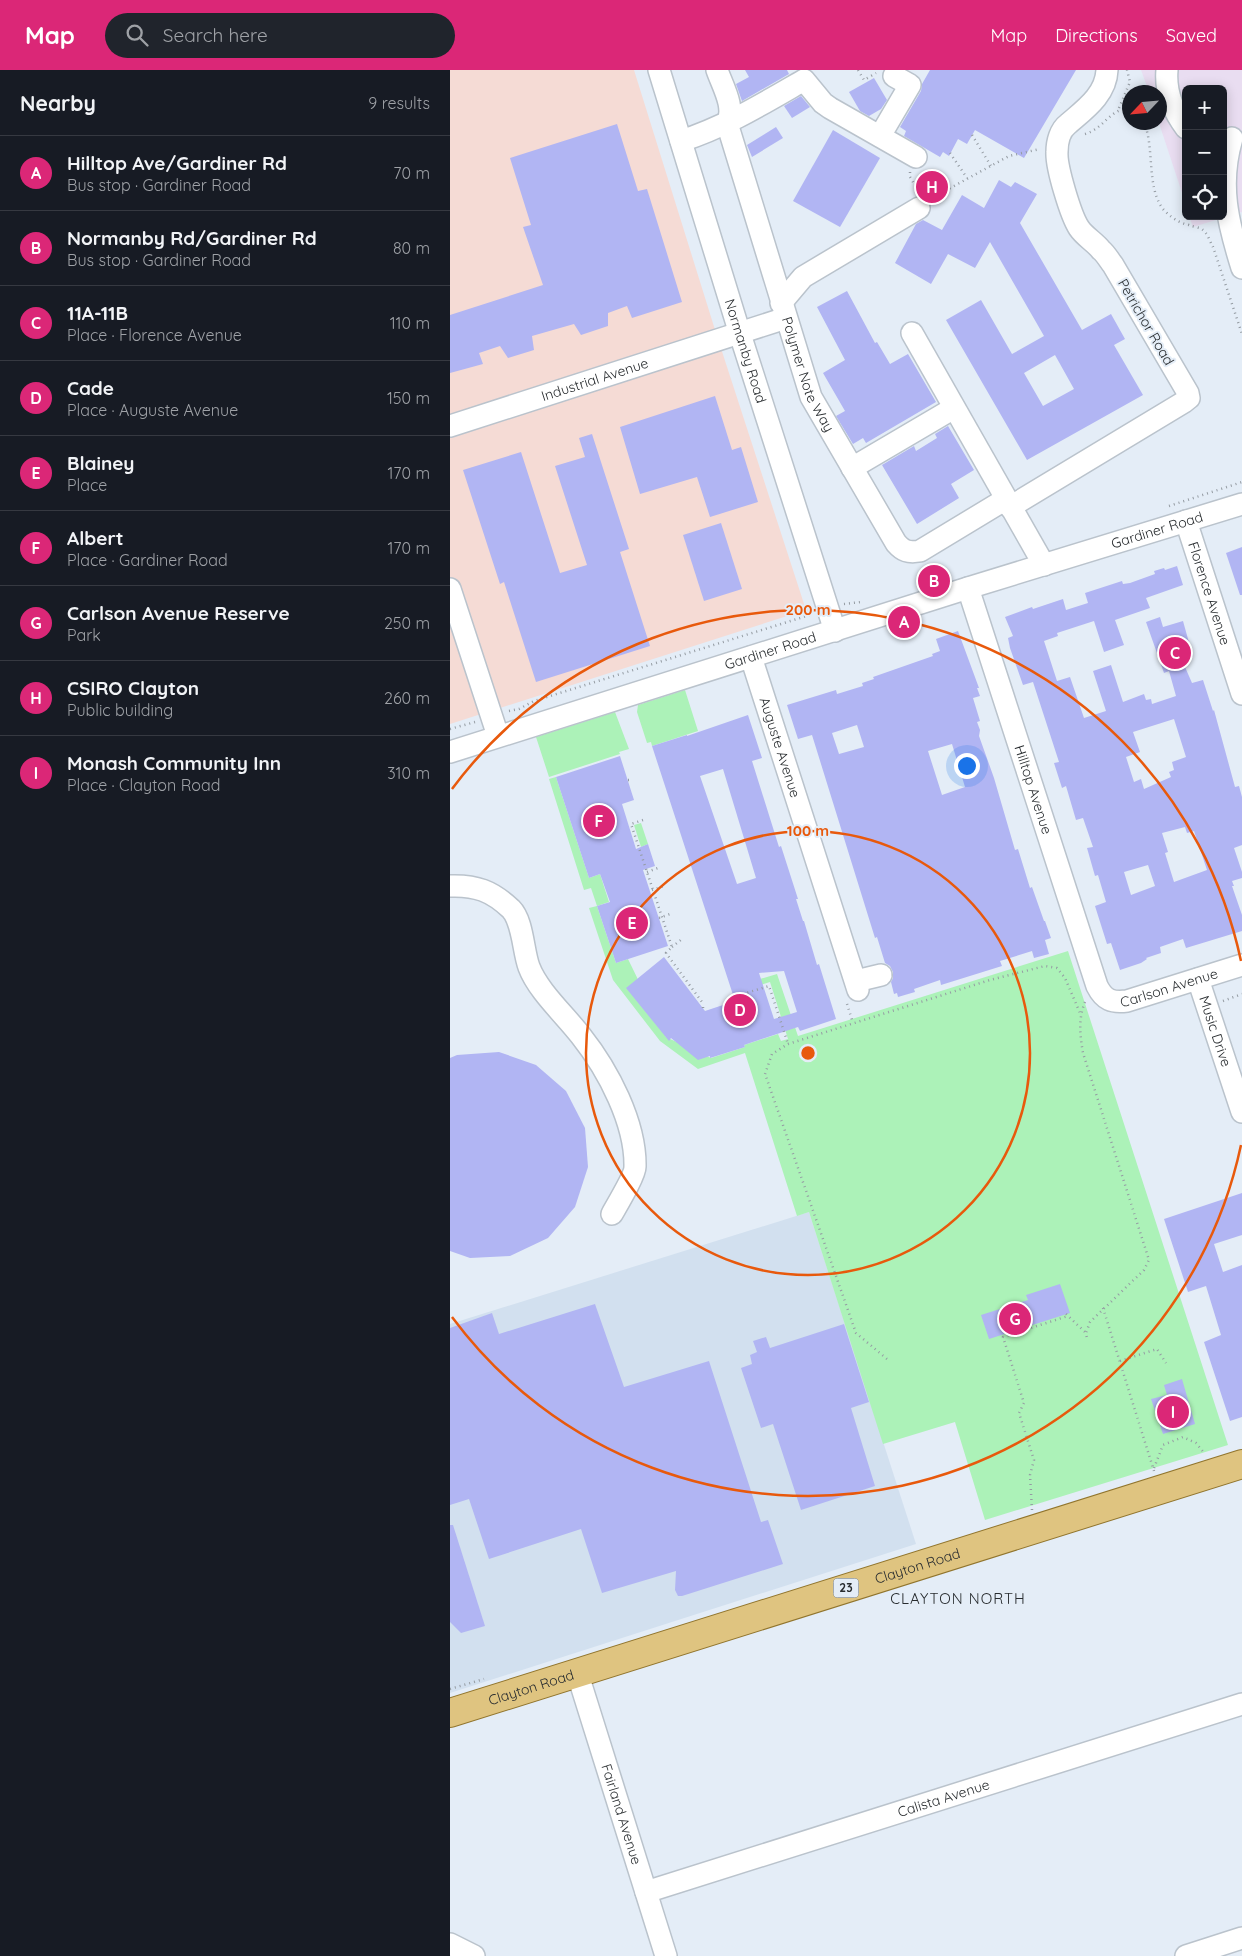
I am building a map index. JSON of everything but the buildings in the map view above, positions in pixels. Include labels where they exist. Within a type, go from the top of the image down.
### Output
[{"type":"main road","name":"Clayton Road","points":[[450,1713],[1034,1529],[1157,1480],[1210,1474],[1242,1464]]},
{"type":"street","name":"Normanby Road","points":[[659,70],[740,334],[835,631]]},
{"type":"street","name":"Polymer Note Way","points":[[717,70],[730,110],[730,118],[727,123],[811,398],[896,542],[902,550],[910,553],[920,551],[1008,503]]},
{"type":"street","points":[[1058,144],[1060,134],[1066,125],[1091,105],[1102,86],[1107,70]]},
{"type":"street","points":[[1157,70],[1175,112],[1182,122]]},
{"type":"street","points":[[1167,70],[1169,97]]},
{"type":"street","points":[[880,136],[910,85],[888,73]]},
{"type":"street","points":[[681,141],[727,123],[804,80],[822,102],[830,108],[916,157]]},
{"type":"street","points":[[1234,138],[1225,169],[1226,201],[1230,231],[1242,269]]},
{"type":"street","name":"Petrichor Road","points":[[1008,503],[1189,398],[1188,393],[1113,265],[1101,249],[1080,229],[1073,217],[1060,169],[1057,152],[1058,144]]},
{"type":"street","points":[[783,310],[803,277],[922,205]]},
{"type":"street","points":[[1223,220],[1242,269]]},
{"type":"street","name":"Industrial Avenue","points":[[450,426],[740,334],[783,310]]},
{"type":"street","points":[[912,333],[1044,565]]},
{"type":"street","points":[[852,468],[954,408]]},
{"type":"street","name":"Gardiner Road","points":[[450,752],[1240,503]]},
{"type":"street","name":"Florence Avenue","points":[[1186,521],[1242,694]]},
{"type":"street","name":"Hilltop Avenue","points":[[968,588],[1099,991]]},
{"type":"street","points":[[450,589],[498,736]]},
{"type":"street","name":"Auguste Avenue","points":[[751,656],[857,985],[881,975]]},
{"type":"street","points":[[450,886],[465,885],[492,892],[513,911],[529,967],[548,997],[583,1038],[616,1088],[632,1138],[635,1169],[612,1214]]},
{"type":"street","name":"Carlson Avenue","points":[[1099,991],[1108,1000],[1119,1002],[1242,965]]},
{"type":"street","name":"Music Drive","points":[[1198,979],[1242,1112]]},
{"type":"street","name":"Fairland Avenue","points":[[577,1672],[666,1956]]},
{"type":"street","name":"Calista Avenue","points":[[646,1892],[1242,1704]]},
{"type":"street","points":[[1186,1956],[1242,1938]]},
{"type":"street","points":[[450,1944],[474,1956]]},
{"type":"path","points":[[858,70],[864,80],[888,73]]},
{"type":"path","points":[[1127,70],[1129,85]]},
{"type":"path","points":[[1118,109],[1122,101]]},
{"type":"path","points":[[1147,130],[1151,151],[1154,193],[1163,209],[1175,220],[1202,229],[1206,234],[1213,247],[1242,334]]},
{"type":"path","points":[[972,135],[990,166]]},
{"type":"path","points":[[916,157],[910,168],[910,177],[922,205],[1009,156],[1058,144]]},
{"type":"path","points":[[950,152],[967,178]]},
{"type":"path","points":[[1168,506],[1242,482]]},
{"type":"path","points":[[519,709],[534,702],[807,616]]},
{"type":"path","points":[[450,729],[472,723]]},
{"type":"path","points":[[643,820],[631,824],[636,846],[647,872],[660,918],[672,947]]},
{"type":"path","points":[[647,872],[658,868]]},
{"type":"path","points":[[652,890],[664,886]]},
{"type":"path","points":[[660,918],[673,913]]},
{"type":"path","points":[[682,939],[666,953],[702,1002]]},
{"type":"path","points":[[887,1358],[856,1333],[765,1074],[772,1054],[788,1044],[853,1023],[990,980],[1045,966],[1056,968],[1065,978],[1080,1014]]},
{"type":"path","points":[[733,997],[769,986],[788,1044]]},
{"type":"path","points":[[1087,1339],[1086,1333],[1090,1322],[1144,1270],[1149,1260],[1083,1053],[1080,1014],[1087,996],[1099,991]]},
{"type":"path","points":[[852,1019],[853,1023]]},
{"type":"path","points":[[1103,1308],[1157,1480]]},
{"type":"path","points":[[1034,1529],[1030,1475],[1034,1460],[1019,1413],[1024,1403],[1003,1337],[1067,1315],[1086,1333]]},
{"type":"path","points":[[1119,1361],[1157,1349],[1166,1363]]},
{"type":"path","points":[[1157,1480],[1158,1455],[1163,1445],[1183,1437],[1196,1443],[1205,1454],[1210,1474]]},
{"type":"shaded area","points":[[450,70],[634,70],[716,333],[806,610],[450,724]]},
{"type":"shaded area","points":[[1141,70],[1242,70],[1242,212],[1227,217],[1227,85],[1182,85],[1182,193],[1161,130],[1167,130],[1167,85],[1146,85]]},
{"type":"shaded area","points":[[1190,220],[1216,220],[1193,227]]},
{"type":"shaded area","points":[[809,1212],[916,1544],[450,1693],[450,1324]]},
{"type":"green space","points":[[685,690],[698,731],[652,746],[651,742],[647,743],[637,712],[638,705]]},
{"type":"green space","points":[[615,712],[629,749],[619,752],[620,754],[549,777],[536,737]]},
{"type":"green space","points":[[556,777],[589,878],[600,874],[609,902],[597,906],[591,888],[584,890],[549,779]]},
{"type":"green space","points":[[641,823],[648,844],[641,847],[634,825]]},
{"type":"green space","points":[[597,906],[616,963],[628,959],[666,1037],[711,1058],[778,1034],[781,1041],[788,1039],[770,982],[742,991],[740,985],[777,974],[798,1036],[1068,951],[1228,1445],[985,1520],[955,1422],[883,1444],[809,1212],[797,1216],[745,1053],[698,1069],[660,1041],[613,980],[589,908]]},
{"type":"place","name":"CSIRO Clayton","points":[[932,187]]},
{"type":"place","name":"Normanby Rd/Gardiner Rd","points":[[934,581]]},
{"type":"place","name":"Hilltop Ave/Gardiner Rd","points":[[904,622]]},
{"type":"place","name":"11A-11B","points":[[1175,653]]},
{"type":"place","name":"Albert","points":[[599,821]]},
{"type":"place","name":"Blainey","points":[[632,923]]},
{"type":"place","name":"Cade","points":[[740,1010]]},
{"type":"place","name":"Carlson Avenue Reserve","points":[[1015,1319]]},
{"type":"place","name":"Monash Community Inn","points":[[1173,1412]]},
{"type":"district","name":"CLAYTON NORTH","points":[[958,1599]]}]
